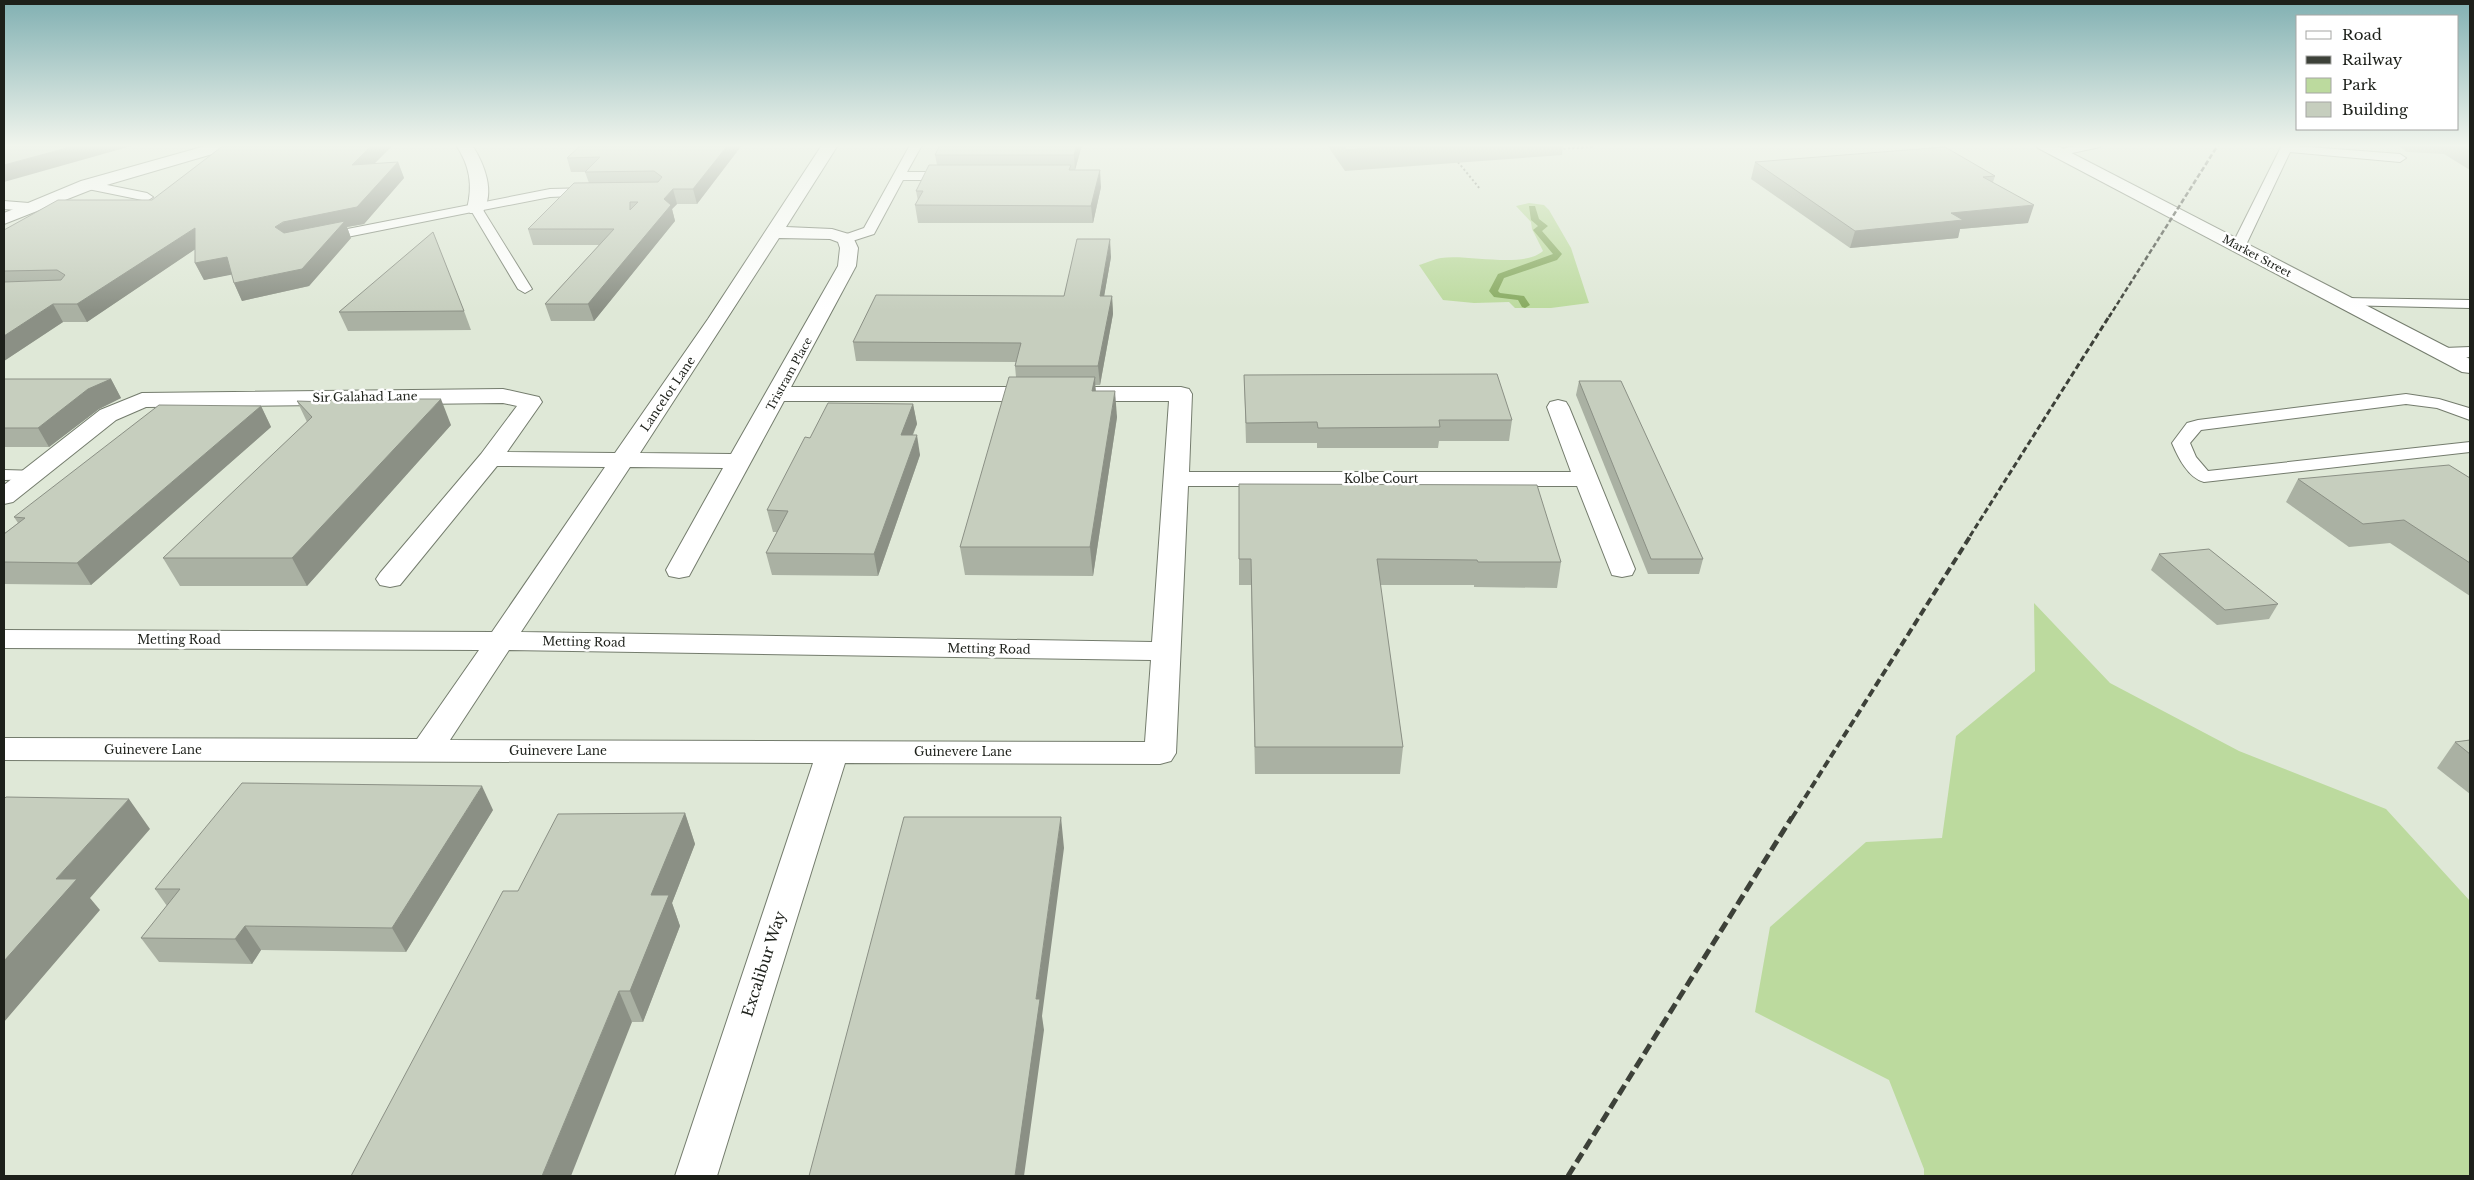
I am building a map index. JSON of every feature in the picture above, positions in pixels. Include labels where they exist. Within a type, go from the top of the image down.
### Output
[{"type":"street","points":[[4,219],[47,200]]},
{"type":"street","points":[[476,209],[478,200]]},
{"type":"street","name":"Lancelot Lane","points":[[426,750],[502,641],[718,319],[795,200]]},
{"type":"street","name":"Market Street","points":[[2149,200],[2470,367]]},
{"type":"street","points":[[774,232],[832,234],[846,239]]},
{"type":"street","name":"Tristram Place","points":[[679,570],[738,461],[778,394],[847,266],[849,248],[846,239]]},
{"type":"street","name":"Guinevere Lane","points":[[5,750],[1160,753],[1181,394],[778,394]]},
{"type":"street","name":"Sir Galahad Lane","points":[[4,497],[108,415],[142,400],[503,396],[531,402],[490,459],[390,579]]},
{"type":"street","points":[[1558,407],[1622,569]]},
{"type":"street","points":[[490,459],[738,461]]},
{"type":"street","name":"Kolbe Court","points":[[1176,479],[1587,479]]},
{"type":"street","name":"Metting Road","points":[[4,639],[502,641],[1165,651]]},
{"type":"street","name":"Excalibur Way","points":[[696,1176],[833,751]]},
{"type":"lane","points":[[310,240],[517,200]]},
{"type":"lane","points":[[846,239],[869,232],[887,200]]},
{"type":"lane","points":[[2238,246],[2261,200]]},
{"type":"lane","points":[[4,205],[29,207]]},
{"type":"lane","points":[[476,209],[525,289]]},
{"type":"lane","points":[[2345,302],[2470,304]]},
{"type":"lane","points":[[2444,353],[2470,352]]},
{"type":"lane","points":[[2466,410],[2406,399],[2198,424],[2193,427],[2181,443],[2188,460],[2204,477],[2470,447]]},
{"type":"lane","points":[[4,475],[32,475]]},
{"type":"green space","points":[[1529,203],[1544,205],[1549,210],[1571,248],[1589,303],[1551,308],[1515,308],[1509,302],[1474,303],[1443,300],[1419,265],[1453,257],[1495,260],[1522,259],[1543,251],[1532,229],[1531,222],[1516,206]]},
{"type":"green space","points":[[2034,603],[2110,683],[2239,751],[2386,809],[2470,901],[2470,1176],[1924,1176],[1924,1169],[1889,1080],[1755,1012],[1770,927],[1866,842],[1942,838],[1956,736],[2035,671]]},
{"type":"building","points":[[58,200],[363,200],[357,207],[283,222],[275,227],[284,233],[345,221],[302,269],[234,283],[227,257],[195,263],[195,228],[77,304],[53,304],[4,336],[4,282],[61,280],[65,275],[57,270],[4,271],[4,230]]},
{"type":"building","points":[[557,200],[665,200],[671,205],[588,304],[545,304],[614,229],[528,229]],"holes":[[[630,202],[638,202],[630,210]]]},
{"type":"building","points":[[918,200],[1092,200],[1091,206],[915,205]]},
{"type":"building","points":[[1810,200],[2025,200],[2034,205],[1951,213],[1963,220],[1855,231]]},
{"type":"building","points":[[433,232],[464,311],[339,312]]},
{"type":"building","points":[[1077,239],[1110,239],[1100,296],[1112,296],[1098,366],[1015,366],[1021,343],[853,342],[876,295],[1064,296]]},
{"type":"building","points":[[1497,374],[1512,420],[1439,420],[1440,427],[1318,428],[1317,422],[1246,423],[1244,375]]},
{"type":"building","points":[[1009,377],[1095,377],[1092,391],[1115,391],[1090,547],[960,547]]},
{"type":"building","points":[[4,379],[111,379],[88,389],[38,428],[4,428]]},
{"type":"building","points":[[1579,381],[1621,381],[1703,559],[1651,559]]},
{"type":"building","points":[[332,399],[441,399],[292,558],[163,558],[312,417],[297,401],[329,402]]},
{"type":"building","points":[[828,403],[913,404],[901,435],[917,435],[874,554],[766,553],[788,511],[767,510],[805,437],[810,438]]},
{"type":"building","points":[[159,405],[261,406],[77,563],[4,562],[4,534],[25,518],[14,517]]},
{"type":"building","points":[[2449,465],[2470,478],[2470,563],[2404,520],[2363,524],[2298,479]]},
{"type":"building","points":[[1239,484],[1537,485],[1561,562],[1377,559],[1403,747],[1255,747],[1251,559],[1239,559]]},
{"type":"building","points":[[2209,549],[2278,604],[2225,610],[2159,554]]},
{"type":"building","points":[[2470,740],[2470,754],[2455,742]]},
{"type":"building","points":[[242,783],[482,786],[392,928],[245,926],[235,939],[141,938],[180,889],[155,889]]},
{"type":"building","points":[[6,797],[129,799],[56,879],[77,879],[4,961],[4,799]]},
{"type":"building","points":[[685,813],[651,895],[669,895],[630,991],[619,991],[542,1176],[351,1176],[503,891],[518,891],[558,814]]},
{"type":"building","points":[[904,817],[1061,817],[1036,999],[1040,999],[1015,1176],[809,1176]]},
{"type":"waterway","points":[[1525,305],[1521,298],[1497,295],[1493,291],[1501,276],[1554,258],[1558,254],[1537,230],[1544,226],[1535,220],[1532,208]]},
{"type":"railway","points":[[2109,317],[2183,200]]},
{"type":"railway","points":[[1970,536],[2110,315]]},
{"type":"railway","points":[[1792,818],[1971,535]]},
{"type":"railway","points":[[1568,1176],[1792,817]]}]
